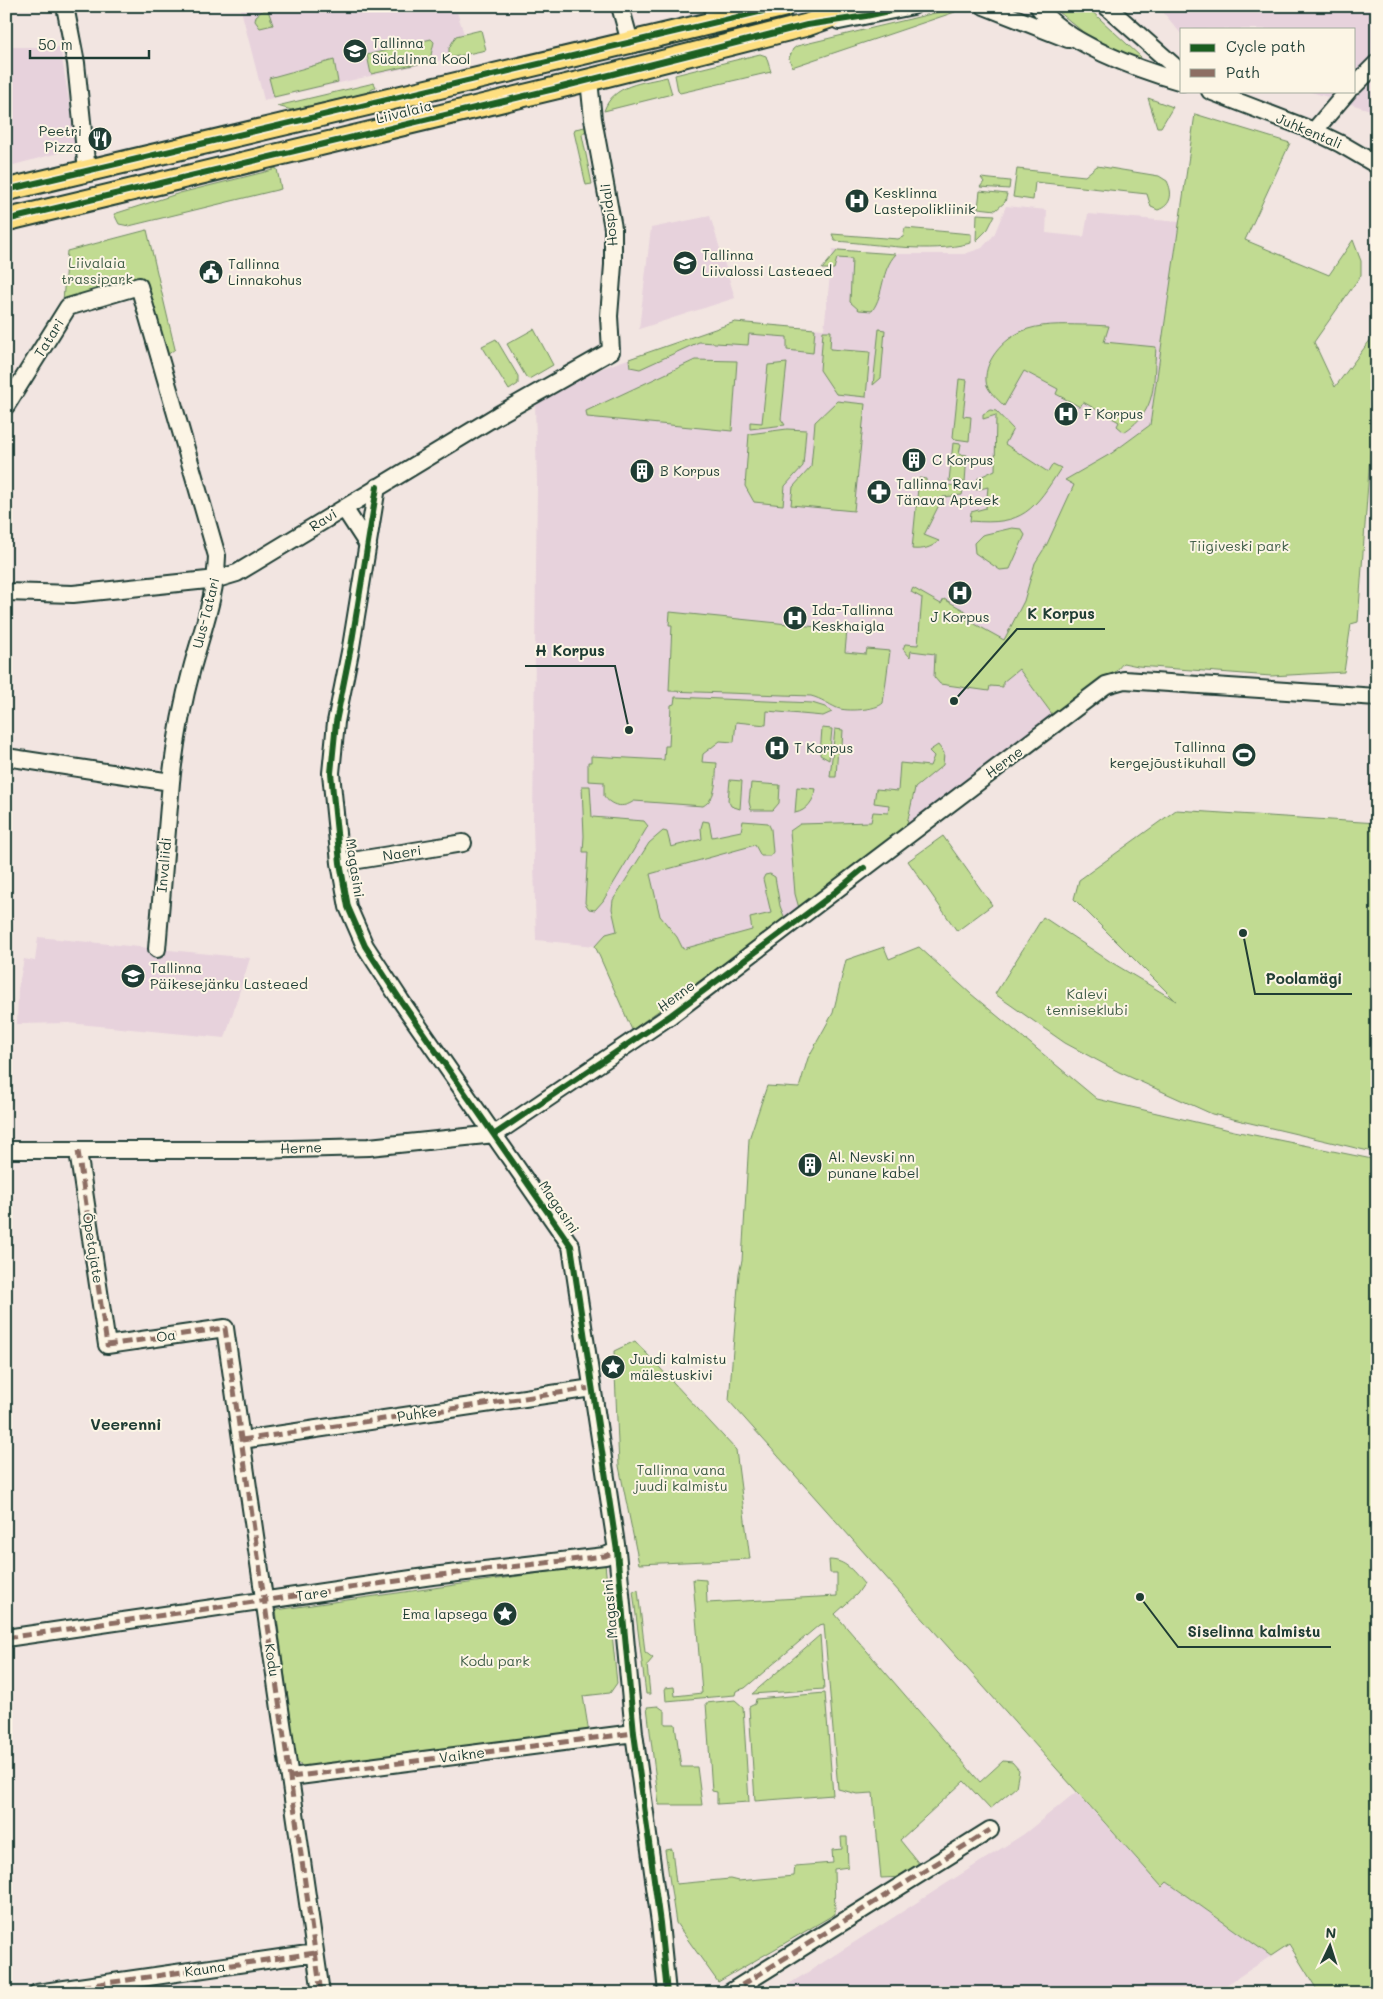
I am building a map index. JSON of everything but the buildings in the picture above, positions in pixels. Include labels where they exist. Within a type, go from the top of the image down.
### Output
[{"type":"main road","name":"Liivalaia","points":[[6,190],[622,44],[713,15],[784,6]]},
{"type":"main road","name":"Liivalaia","points":[[6,220],[589,80],[807,25],[862,6]]},
{"type":"main road","points":[[589,80],[596,61],[622,44]]},
{"type":"street","points":[[65,6],[76,63],[87,171]]},
{"type":"street","points":[[620,6],[622,44]]},
{"type":"street","points":[[807,25],[866,16],[913,6]]},
{"type":"street","points":[[984,6],[1153,74],[1180,81]]},
{"type":"street","points":[[1038,6],[1082,44]]},
{"type":"street","points":[[1106,6],[1116,12],[1180,71]]},
{"type":"street","points":[[1356,84],[1377,63]]},
{"type":"street","name":"Hospidali","points":[[589,80],[593,119],[613,228],[613,265],[609,316],[611,351]]},
{"type":"street","name":"Juhkentali","points":[[1213,92],[1314,131],[1377,165]]},
{"type":"street","points":[[1314,131],[1347,92]]},
{"type":"street","name":"Tatari","points":[[6,406],[68,307],[140,286]]},
{"type":"street","name":"Uus-Tatari","points":[[140,286],[217,556],[217,579],[191,671],[174,749],[171,782]]},
{"type":"street","name":"Ravi","points":[[6,592],[73,594],[217,579],[237,573],[498,415],[611,351]]},
{"type":"street","name":"Magasini","points":[[377,487],[336,722],[331,773],[340,863],[348,907],[365,946],[571,1246],[617,1551],[634,1733],[660,1923],[667,1993]]},
{"type":"street","points":[[344,508],[368,545]]},
{"type":"street","name":"Herne","points":[[6,1150],[78,1151],[369,1147],[495,1134],[671,1015],[1106,685],[1124,680],[1377,698]]},
{"type":"street","points":[[6,757],[171,782]]},
{"type":"street","name":"Invaliidi","points":[[157,949],[171,782]]},
{"type":"street","name":"Naeri","points":[[340,863],[463,843]]},
{"type":"street","name":"Õpetajate","points":[[78,1151],[107,1345]]},
{"type":"street","name":"Oa","points":[[107,1345],[224,1328]]},
{"type":"street","name":"Kodu","points":[[224,1328],[242,1440],[263,1602],[291,1777],[321,1993]]},
{"type":"street","name":"Puhke","points":[[242,1440],[592,1388]]},
{"type":"street","name":"Tare","points":[[6,1638],[432,1576],[605,1556],[617,1551]]},
{"type":"street","name":"Vaikne","points":[[291,1777],[634,1733]]},
{"type":"street","points":[[729,1993],[990,1830]]},
{"type":"street","name":"Kauna","points":[[37,1993],[314,1953]]},
{"type":"shaded area","name":"Tallinna Südalinna Kool","points":[[240,6],[455,6],[467,43],[458,46],[459,56],[264,100]]},
{"type":"shaded area","points":[[1158,6],[1377,6],[1377,112],[1311,92],[1356,92],[1356,28],[1180,28],[1180,33]]},
{"type":"shaded area","points":[[6,47],[60,47],[77,148],[6,167]]},
{"type":"shaded area","name":"Ida-Tallinna Keskhaigla","points":[[1006,206],[1047,210],[1046,233],[1084,237],[1088,214],[1180,222],[1146,450],[1019,669],[1055,718],[632,1030],[595,946],[536,940],[533,822],[537,483],[535,403],[605,367],[735,322],[824,329],[833,249],[896,254],[964,254],[982,248],[994,235]]},
{"type":"shaded area","name":"Tallinna Liivalossi Lasteaed","points":[[710,216],[735,298],[639,329],[651,228]]},
{"type":"shaded area","name":"Tallinna Päikesejänku Lasteaed","points":[[38,937],[250,958],[225,1038],[68,1023],[17,1024],[18,989],[24,959],[35,961]]},
{"type":"shaded area","points":[[1076,1792],[1162,1887],[1167,1882],[1271,1956],[1214,1993],[775,1993],[1024,1834]]},
{"type":"green space","points":[[1052,6],[1086,6],[1141,57],[1138,61],[1083,32]]},
{"type":"green space","points":[[956,8],[955,12],[792,67],[789,58],[793,49],[797,46]]},
{"type":"green space","points":[[268,10],[273,25],[260,28],[255,21],[256,16],[262,11]]},
{"type":"green space","points":[[481,30],[486,50],[449,58],[449,48],[456,36]]},
{"type":"green space","points":[[431,39],[434,42],[431,55],[432,61],[371,74],[367,55]]},
{"type":"green space","points":[[760,54],[766,56],[771,72],[680,93],[678,91],[675,75]]},
{"type":"green space","points":[[334,60],[338,82],[274,97],[269,78]]},
{"type":"green space","points":[[667,77],[672,94],[604,111],[614,95],[622,90],[639,83]]},
{"type":"green space","points":[[374,83],[376,87],[366,93],[292,110],[277,106]]},
{"type":"green space","points":[[1148,98],[1173,107],[1161,127],[1157,127]]},
{"type":"green space","name":"Tiigiveski park","points":[[1195,114],[1290,143],[1245,240],[1329,275],[1353,240],[1361,261],[1361,275],[1314,342],[1335,387],[1377,331],[1377,435],[1371,442],[1358,622],[1351,624],[1344,672],[1271,676],[1138,666],[1123,663],[1112,676],[1055,718],[1019,669],[1003,682],[1003,687],[990,686],[989,691],[940,684],[934,677],[935,654],[911,651],[910,657],[903,649],[905,644],[918,645],[922,598],[911,592],[913,588],[941,604],[944,599],[967,612],[964,618],[1004,640],[1024,601],[1035,563],[1047,544],[1074,485],[1065,480],[1112,453],[1150,425]]},
{"type":"green space","points":[[585,127],[586,130],[582,135],[592,184],[586,185],[574,132],[575,129]]},
{"type":"green space","points":[[1097,166],[1159,176],[1167,181],[1169,185],[1169,202],[1158,210],[1151,207],[1147,194],[1035,182],[1033,200],[1013,197],[1017,169],[1085,176]]},
{"type":"green space","points":[[273,168],[277,169],[281,189],[129,226],[119,224],[114,214],[180,193],[273,170]]},
{"type":"green space","points":[[981,178],[1010,181],[1009,189],[980,187],[984,182]]},
{"type":"green space","points":[[980,191],[1007,194],[1005,202],[996,210],[978,208]]},
{"type":"green space","points":[[977,214],[995,215],[988,229],[976,241]]},
{"type":"green space","points":[[905,228],[971,234],[971,243],[938,248],[903,247],[835,241],[832,234],[898,239],[903,237]]},
{"type":"green space","name":"Liivalaia trassipark","points":[[147,230],[175,349],[166,356],[146,284],[63,301],[67,251]]},
{"type":"green space","points":[[838,250],[896,254],[887,268],[879,297],[872,311],[859,310],[850,302],[852,259],[837,258],[834,269],[822,269]]},
{"type":"green space","points":[[735,322],[815,329],[813,353],[787,350],[787,337],[749,334],[748,345],[699,342],[640,369],[630,367],[629,359]]},
{"type":"green space","points":[[1043,326],[1109,326],[1104,342],[1156,347],[1152,395],[1143,415],[1124,432],[1117,426],[1119,422],[1083,402],[1080,407],[1056,394],[1058,389],[1024,371],[1004,406],[988,388],[986,372],[989,364],[1005,342],[1013,336],[1028,329]]},
{"type":"green space","points":[[534,329],[553,365],[529,379],[507,344]]},
{"type":"green space","points":[[879,329],[885,330],[881,378],[873,385]]},
{"type":"green space","points":[[823,331],[831,331],[830,349],[870,352],[866,397],[836,394],[820,370]]},
{"type":"green space","points":[[496,339],[518,376],[518,384],[509,390],[482,346]]},
{"type":"green space","points":[[695,360],[737,361],[732,431],[587,417],[586,411]]},
{"type":"green space","points":[[787,363],[781,419],[785,425],[750,429],[750,422],[762,423],[768,365]]},
{"type":"green space","points":[[959,379],[967,380],[963,416],[971,417],[969,441],[953,437]]},
{"type":"green space","points":[[837,401],[865,404],[854,511],[791,505],[793,487],[811,467],[815,422]]},
{"type":"green space","points":[[990,410],[996,411],[1013,429],[1005,444],[1048,472],[1053,464],[1061,468],[1043,495],[1026,512],[1015,518],[1003,521],[970,521],[971,512],[986,508],[988,487],[976,490],[978,478],[995,470],[996,415],[983,419],[983,414]]},
{"type":"green space","points":[[787,429],[806,430],[803,466],[785,486],[783,505],[754,502],[745,486],[749,434]]},
{"type":"green space","points":[[953,443],[961,444],[959,454],[967,455],[965,482],[949,481]]},
{"type":"green space","points":[[919,478],[926,479],[926,484],[964,486],[962,495],[943,497],[924,535],[939,541],[927,548],[912,549]]},
{"type":"green space","points":[[1012,528],[1021,529],[1025,535],[1010,569],[1000,570],[975,553],[974,543],[982,535]]},
{"type":"green space","points":[[670,612],[847,630],[845,652],[866,654],[867,649],[890,651],[883,703],[868,709],[847,710],[837,708],[811,696],[669,691],[672,625],[669,625]]},
{"type":"green space","points":[[675,697],[812,703],[825,707],[832,712],[823,716],[767,711],[766,725],[736,722],[734,742],[720,741],[703,754],[702,762],[717,763],[713,793],[708,802],[703,806],[634,801],[622,806],[610,802],[604,796],[604,782],[588,781],[588,762],[591,762],[591,756],[664,760],[665,746],[669,746],[671,705],[674,704]]},
{"type":"green space","points":[[822,728],[832,729],[829,760],[820,755]]},
{"type":"green space","points":[[835,729],[843,730],[842,746],[838,746],[836,777],[830,777]]},
{"type":"green space","points":[[938,745],[944,753],[943,765],[915,788],[906,828],[799,908],[795,894],[790,831],[800,824],[871,822],[873,812],[888,813],[889,805],[874,803],[876,789],[898,791],[900,763],[930,766],[934,756],[929,751]]},
{"type":"green space","points":[[730,780],[742,781],[740,809],[731,806],[728,800]]},
{"type":"green space","points":[[751,783],[780,785],[779,803],[773,810],[751,810],[749,802]]},
{"type":"green space","points":[[582,786],[590,786],[592,817],[644,821],[648,826],[603,901],[595,910],[589,909],[585,903],[588,852],[583,852]]},
{"type":"green space","points":[[797,787],[816,789],[814,797],[809,804],[803,810],[795,813]]},
{"type":"green space","name":"Kalevi tenniseklubi","points":[[1176,810],[1377,823],[1377,1153],[1212,1114],[1119,1072],[1065,1043],[995,994],[1043,917],[1111,962],[1176,1001],[1074,899],[1079,880]]},
{"type":"green space","points":[[703,821],[709,822],[712,837],[741,831],[743,821],[768,823],[771,829],[773,852],[770,856],[761,856],[755,845],[650,874],[660,916],[677,937],[683,949],[752,930],[750,918],[771,913],[763,879],[765,875],[770,874],[775,877],[780,906],[785,919],[632,1030],[595,946],[606,934],[617,931],[612,909],[613,900],[649,843],[663,831],[667,832],[671,847],[702,839],[701,828]]},
{"type":"green space","points":[[943,836],[992,905],[957,931],[908,861]]},
{"type":"green space","points":[[884,947],[889,959],[919,947],[971,994],[1097,1099],[1234,1131],[1377,1160],[1377,1993],[1319,1993],[1289,1944],[1271,1956],[1167,1882],[1162,1887],[729,1401],[739,1273],[742,1261],[749,1139],[767,1086],[799,1088],[808,1058],[833,1013],[846,960]]},
{"type":"green space","name":"Tallinna vana juudi kalmistu","points":[[635,1341],[736,1450],[750,1559],[639,1564],[619,1466],[614,1351]]},
{"type":"green space","points":[[829,1560],[845,1564],[864,1584],[857,1594],[835,1614],[980,1782],[1003,1761],[1012,1762],[1019,1770],[1016,1787],[990,1809],[964,1781],[900,1840],[920,1865],[904,1877],[881,1878],[873,1793],[857,1794],[838,1789],[824,1624],[819,1625],[745,1688],[736,1691],[735,1695],[666,1701],[665,1688],[674,1687],[675,1696],[702,1693],[693,1579],[706,1580],[707,1603],[837,1596],[837,1573],[830,1573]]},
{"type":"green space","name":"Kodu park","points":[[605,1564],[617,1683],[610,1693],[583,1696],[589,1733],[304,1767],[296,1762],[276,1610]]},
{"type":"green space","points":[[638,1590],[645,1652],[653,1658],[647,1665],[650,1694],[646,1694],[633,1591]]},
{"type":"green space","points":[[820,1635],[824,1689],[752,1694]]},
{"type":"green space","points":[[825,1693],[833,1795],[755,1801],[749,1707],[755,1704],[756,1699]]},
{"type":"green space","points":[[735,1700],[743,1707],[749,1802],[717,1804],[717,1792],[712,1791],[706,1703]]},
{"type":"green space","points":[[658,1706],[665,1711],[665,1724],[675,1724],[681,1767],[697,1767],[702,1805],[659,1805],[647,1707]]},
{"type":"green space","points":[[841,1837],[847,1837],[848,1867],[834,1869],[835,1914],[718,1982],[676,1923],[665,1850],[672,1849],[676,1884],[730,1879],[738,1881],[794,1876],[795,1866],[833,1863],[832,1850],[842,1849]]},
{"type":"marked path","points":[[78,1151],[107,1345],[225,1328],[321,1993]]},
{"type":"marked path","points":[[242,1440],[592,1388]]},
{"type":"marked path","points":[[6,1638],[432,1576],[605,1556],[617,1551]]},
{"type":"marked path","points":[[291,1777],[634,1733]]},
{"type":"marked path","points":[[729,1993],[990,1830]]},
{"type":"marked path","points":[[37,1993],[315,1953]]},
{"type":"cycle path","points":[[6,190],[784,6]]},
{"type":"cycle path","points":[[6,220],[554,89],[807,25],[866,16],[913,6]]},
{"type":"cycle path","points":[[377,487],[351,647],[336,722],[331,773],[340,863],[348,907],[365,946],[401,1001],[571,1246],[617,1551],[634,1733],[660,1923],[667,1993]]},
{"type":"cycle path","points":[[495,1134],[671,1015],[828,898],[864,868]]},
{"type":"place","name":"Tallinna Südalinna Kool","points":[[355,51]]},
{"type":"place","name":"Peetri Pizza","points":[[100,139]]},
{"type":"place","name":"Kesklinna Lastepolikliinik","points":[[857,201]]},
{"type":"place","name":"Tallinna Liivalossi Lasteaed","points":[[685,263]]},
{"type":"place","name":"Tallinna Linnakohus","points":[[211,272]]},
{"type":"place","name":"F Korpus","points":[[1066,414]]},
{"type":"place","name":"C Korpus","points":[[914,460]]},
{"type":"place","name":"B Korpus","points":[[642,471]]},
{"type":"place","name":"Tallinna Ravi Tänava Apteek","points":[[879,492]]},
{"type":"place","name":"J Korpus","points":[[960,593]]},
{"type":"place","name":"Ida-Tallinna Keskhaigla","points":[[795,618]]},
{"type":"place","name":"K Korpus","points":[[954,701]]},
{"type":"place","name":"H Korpus","points":[[629,730]]},
{"type":"place","name":"T Korpus","points":[[777,748]]},
{"type":"place","name":"Tallinna kergejõustikuhall","points":[[1244,755]]},
{"type":"place","name":"Poolamägi","points":[[1243,933]]},
{"type":"place","name":"Tallinna Päikesejänku Lasteaed","points":[[133,976]]},
{"type":"place","name":"Al. Nevski nn punane kabel","points":[[810,1165]]},
{"type":"place","name":"Juudi kalmistu mälestuskivi","points":[[613,1367]]},
{"type":"place","name":"Siselinna kalmistu","points":[[1140,1597]]},
{"type":"place","name":"Ema lapsega","points":[[505,1614]]},
{"type":"district","name":"Veerenni","points":[[126,1424]]}]
